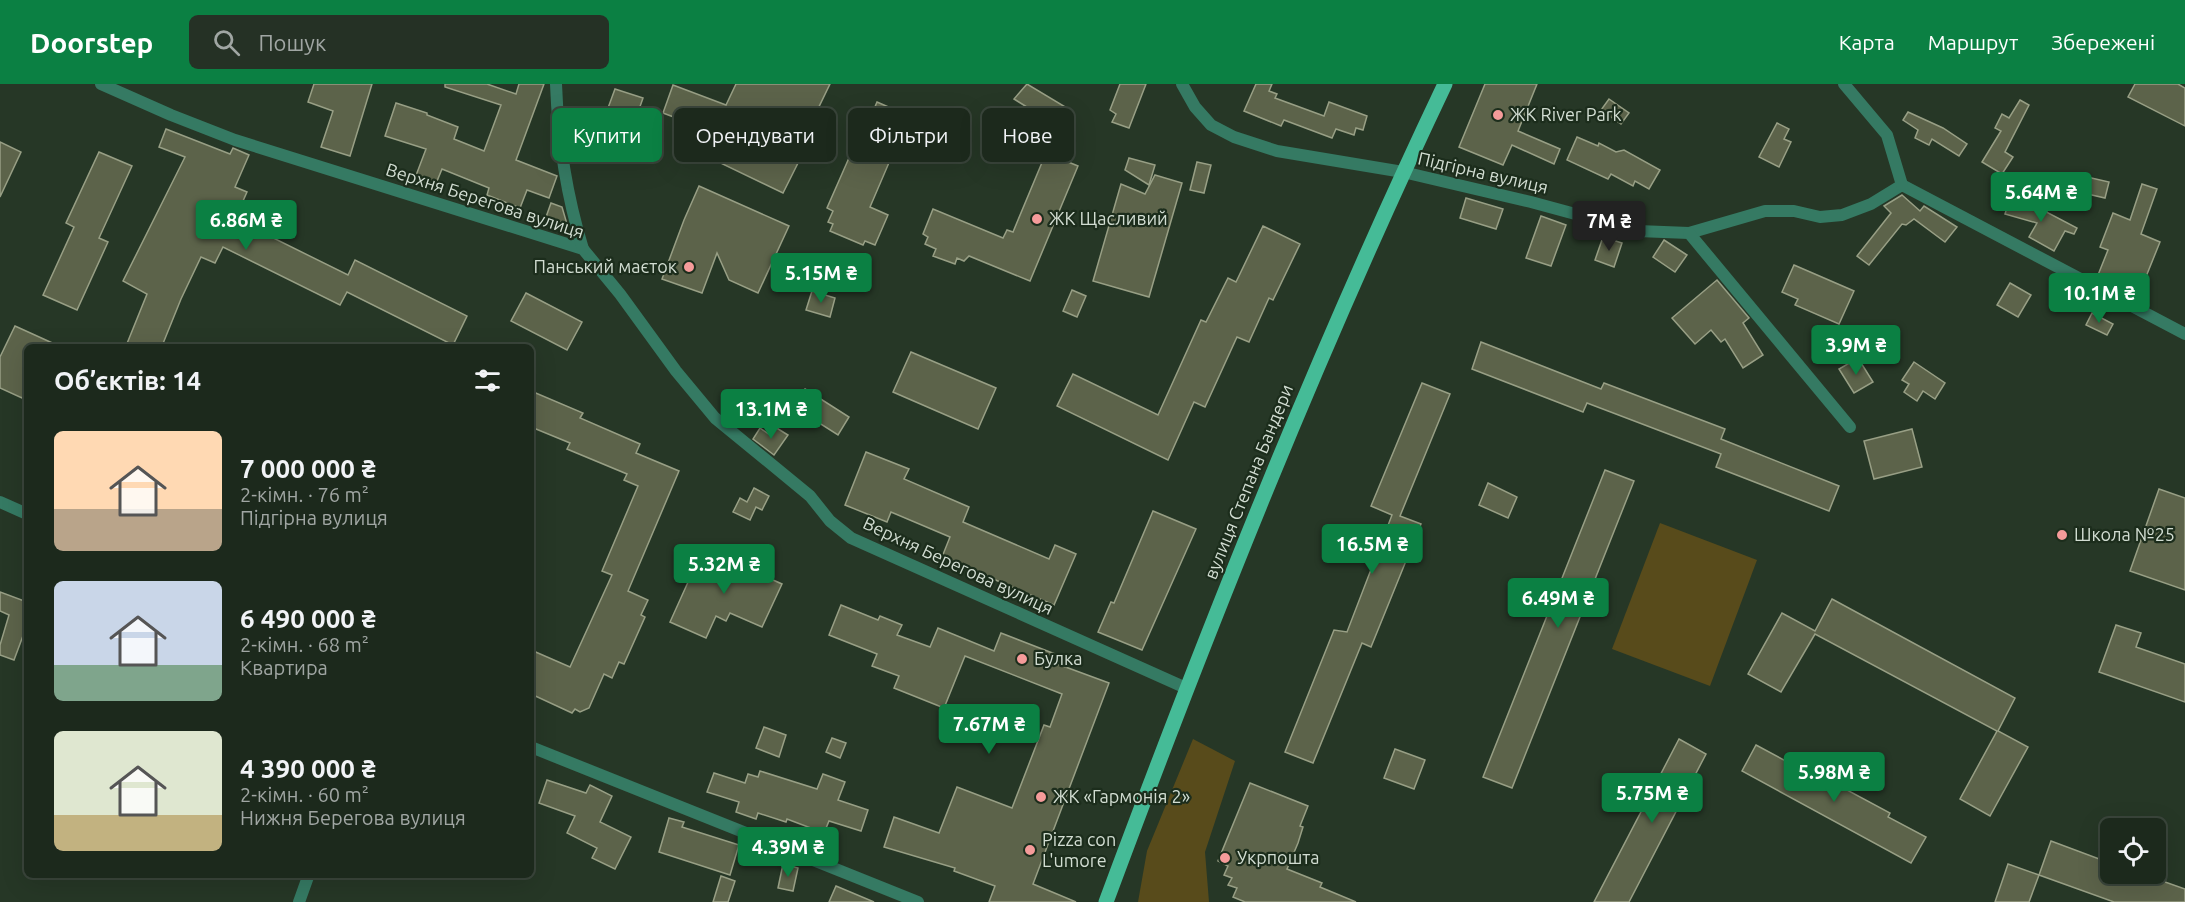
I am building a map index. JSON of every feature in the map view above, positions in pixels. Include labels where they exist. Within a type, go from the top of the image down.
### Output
[{"type":"main road","name":"вулиця Степана Бандери","points":[[1106,902],[1186,688],[1303,399],[1403,172],[1445,84]]},
{"type":"street","name":"Верхня Берегова вулиця","points":[[101,84],[234,140],[583,249],[620,294],[676,371],[715,417],[810,496],[830,521],[851,538],[1186,688]]},
{"type":"street","points":[[556,84],[565,168],[574,220],[583,249]]},
{"type":"street","name":"Підгірна вулиця","points":[[1182,84],[1195,107],[1211,125],[1234,137],[1277,151],[1403,172],[1531,202],[1638,231],[1689,233],[1764,211],[1794,211],[1820,217],[1842,215],[1871,204],[1902,185]]},
{"type":"street","points":[[1844,84],[1887,135],[1902,185],[2185,334]]},
{"type":"street","points":[[1689,233],[1850,427]]},
{"type":"street","points":[[0,502],[24,513]]},
{"type":"street","points":[[534,748],[918,902]]},
{"type":"street","points":[[299,902],[308,878]]},
{"type":"shaded area","points":[[1660,523],[1757,560],[1710,686],[1612,649]]},
{"type":"shaded area","points":[[1193,739],[1235,761],[1205,852],[1209,902],[1138,902],[1147,851]]},
{"type":"building","points":[[314,84],[372,84],[350,156],[321,147],[333,111],[308,102]]},
{"type":"building","points":[[445,84],[487,84],[516,94],[519,84],[544,84],[516,160],[557,176],[549,198],[527,190],[520,208],[487,195],[489,188],[442,169],[435,186],[415,178],[426,149],[385,136],[396,103],[427,113],[427,115],[458,127],[454,139],[484,151],[501,105],[445,87]]},
{"type":"building","points":[[736,84],[830,84],[818,108],[674,108],[674,117],[663,113],[673,85],[726,105]]},
{"type":"building","points":[[1027,84],[1067,108],[1028,108],[1014,99]]},
{"type":"building","points":[[1120,84],[1146,84],[1129,128],[1112,122],[1116,114],[1110,110]]},
{"type":"building","points":[[1256,84],[1272,84],[1269,91],[1277,94],[1275,98],[1324,116],[1329,102],[1367,116],[1363,130],[1356,128],[1354,135],[1336,129],[1332,138],[1284,120],[1281,126],[1244,111]]},
{"type":"building","name":"ЖК River Park","points":[[1485,84],[1537,84],[1518,131],[1560,149],[1554,164],[1512,145],[1503,165],[1459,147]]},
{"type":"building","points":[[2135,84],[2178,84],[2185,88],[2185,126],[2128,97]]},
{"type":"building","points":[[615,89],[643,98],[640,108],[608,108]]},
{"type":"building","points":[[1609,99],[1629,113],[1621,124],[1601,110]]},
{"type":"building","points":[[2020,100],[2029,105],[2005,152],[2013,157],[2002,174],[1982,162],[2001,131],[1995,128],[2002,114],[2009,118]]},
{"type":"building","points":[[877,102],[891,108],[874,108]]},
{"type":"building","points":[[1908,112],[1943,128],[1967,144],[1959,156],[1932,139],[1929,145],[1915,138],[1918,130],[1903,120]]},
{"type":"building","points":[[1777,123],[1789,129],[1784,139],[1791,142],[1779,167],[1759,157]]},
{"type":"building","points":[[166,129],[230,154],[233,148],[249,155],[235,187],[247,192],[235,219],[348,275],[355,260],[467,316],[453,344],[347,292],[340,305],[223,247],[215,263],[201,257],[163,344],[127,344],[147,294],[123,281],[185,157],[159,147]]},
{"type":"building","points":[[1577,137],[1598,146],[1599,143],[1616,152],[1624,150],[1660,170],[1649,189],[1635,181],[1633,186],[1611,174],[1608,179],[1567,160]]},
{"type":"building","points":[[0,142],[21,152],[0,197]]},
{"type":"building","points":[[99,152],[132,166],[99,238],[108,242],[77,310],[43,295],[74,227],[66,223]]},
{"type":"building","points":[[1129,158],[1155,165],[1149,185],[1125,170]]},
{"type":"building","points":[[848,160],[889,162],[870,207],[888,215],[875,245],[865,241],[863,245],[830,231],[833,224],[828,222],[833,211],[827,208]]},
{"type":"building","points":[[718,162],[798,162],[783,193]]},
{"type":"building","name":"ЖК Щасливий","points":[[1042,162],[1068,162],[1078,166],[1030,281],[969,256],[964,261],[957,258],[955,264],[933,256],[936,249],[925,244],[928,237],[923,234],[933,209],[1003,238],[1007,230],[1013,232]]},
{"type":"building","points":[[1197,162],[1211,165],[1204,193],[1190,190]]},
{"type":"building","points":[[1155,175],[1182,183],[1149,297],[1093,281],[1121,184],[1145,194]]},
{"type":"building","points":[[2087,177],[2109,182],[2105,198],[2083,193]]},
{"type":"building","points":[[2142,184],[2157,189],[2141,234],[2160,242],[2141,289],[2114,278],[2113,281],[2098,275],[2108,250],[2100,247],[2113,213],[2130,220]]},
{"type":"building","points":[[699,186],[789,226],[758,293],[729,280],[717,253],[702,293],[662,279]]},
{"type":"building","points":[[1902,195],[1920,211],[1924,206],[1957,227],[1945,242],[1914,219],[1906,225],[1902,224],[1869,265],[1857,256],[1891,213],[1884,206]]},
{"type":"building","points":[[1466,198],[1503,209],[1496,229],[1460,218]]},
{"type":"building","points":[[2010,198],[2035,206],[2077,228],[2074,234],[2065,231],[2054,251],[2029,237],[2037,223],[2005,214]]},
{"type":"building","points":[[551,203],[562,207],[567,224],[546,217]]},
{"type":"building","points":[[1541,216],[1566,225],[1551,266],[1526,258]]},
{"type":"building","points":[[1263,226],[1300,244],[1273,300],[1269,298],[1249,342],[1237,337],[1205,407],[1194,402],[1168,460],[1057,406],[1073,374],[1158,415],[1201,320],[1206,322],[1228,278],[1236,282]]},
{"type":"building","points":[[1603,237],[1622,243],[1614,267],[1595,260]]},
{"type":"building","points":[[1664,240],[1687,255],[1675,272],[1653,257]]},
{"type":"building","points":[[1794,265],[1854,291],[1839,324],[1795,305],[1798,299],[1782,292]]},
{"type":"building","points":[[1717,280],[1749,318],[1743,323],[1763,355],[1743,368],[1725,339],[1721,342],[1711,330],[1695,344],[1672,318]]},
{"type":"building","points":[[2010,283],[2031,295],[2018,317],[1997,305]]},
{"type":"building","points":[[1072,290],[1086,296],[1077,317],[1063,311]]},
{"type":"building","points":[[812,291],[835,298],[830,317],[806,310]]},
{"type":"building","points":[[526,293],[582,322],[567,350],[511,321]]},
{"type":"building","points":[[2092,313],[2113,324],[2107,335],[2086,325]]},
{"type":"building","points":[[15,326],[55,344],[24,344],[24,394],[22,398],[0,388],[0,357]]},
{"type":"building","points":[[1481,342],[1601,389],[1604,383],[1725,429],[1721,439],[1839,486],[1829,511],[1716,467],[1721,454],[1587,403],[1583,412],[1472,369]]},
{"type":"building","points":[[911,352],[996,388],[978,429],[893,392]]},
{"type":"building","points":[[1858,358],[1873,382],[1854,393],[1839,369]]},
{"type":"building","points":[[1914,362],[1945,383],[1935,399],[1923,391],[1917,401],[1904,392],[1909,384],[1902,380]]},
{"type":"building","points":[[1422,383],[1450,394],[1400,516],[1421,524],[1371,647],[1362,643],[1313,763],[1285,752],[1334,630],[1347,632],[1392,515],[1371,506]]},
{"type":"building","points":[[805,389],[849,417],[838,435],[794,407]]},
{"type":"building","points":[[534,392],[583,413],[580,418],[640,444],[636,453],[679,471],[628,591],[648,600],[641,615],[645,617],[624,664],[619,662],[612,678],[604,674],[589,708],[580,712],[575,709],[572,713],[534,695],[534,651],[570,667],[612,575],[602,571],[638,486],[624,480],[627,474],[567,449],[570,443],[534,428]]},
{"type":"building","points":[[775,427],[788,435],[774,455],[753,439],[760,428],[770,435]]},
{"type":"building","points":[[1912,429],[1922,467],[1874,479],[1864,441]]},
{"type":"building","points":[[866,452],[909,469],[904,479],[969,507],[963,522],[1049,559],[1055,545],[1076,554],[1054,605],[942,557],[950,537],[891,512],[887,522],[845,505]]},
{"type":"building","points":[[1605,470],[1634,481],[1512,788],[1483,777]]},
{"type":"building","points":[[1488,483],[1517,497],[1508,518],[1479,505]]},
{"type":"building","points":[[754,488],[769,496],[762,510],[756,507],[750,520],[733,512],[740,498],[747,502]]},
{"type":"building","points":[[2159,489],[2185,498],[2185,590],[2130,571]]},
{"type":"building","points":[[1153,511],[1196,529],[1142,650],[1098,632],[1111,602],[1114,603]]},
{"type":"building","points":[[703,549],[782,584],[762,627],[730,613],[726,621],[716,616],[706,638],[670,622]]},
{"type":"building","points":[[0,592],[24,601],[24,633],[14,660],[0,655],[0,645],[9,615],[0,611]]},
{"type":"building","points":[[1832,599],[2015,698],[1998,731],[2028,747],[1990,816],[1960,799],[1997,731],[1815,634],[1781,692],[1748,674],[1782,613],[1815,631]]},
{"type":"building","points":[[841,605],[878,620],[880,616],[902,625],[897,635],[930,647],[938,628],[994,651],[1001,633],[1055,654],[1052,662],[1109,683],[1033,884],[1076,902],[989,902],[995,886],[954,871],[955,868],[884,847],[894,817],[939,833],[957,787],[1012,808],[1044,725],[1050,727],[1062,694],[965,656],[944,708],[894,688],[899,676],[872,666],[877,654],[829,635]]},
{"type":"building","points":[[2116,625],[2141,633],[2136,647],[2185,664],[2185,702],[2099,672]]},
{"type":"building","points":[[764,727],[786,735],[779,757],[756,748]]},
{"type":"building","points":[[832,738],[846,743],[840,758],[826,752]]},
{"type":"building","points":[[1679,739],[1706,754],[1629,902],[1594,902]]},
{"type":"building","points":[[1756,745],[1793,765],[1795,762],[1890,813],[1888,817],[1926,837],[1911,863],[1742,771]]},
{"type":"building","points":[[1395,749],[1425,760],[1414,789],[1384,778]]},
{"type":"building","points":[[760,771],[817,789],[823,774],[845,782],[838,800],[868,810],[861,831],[829,821],[824,833],[787,819],[786,822],[758,813],[756,819],[736,812],[739,802],[707,792],[714,773],[745,783],[748,774],[758,777]]},
{"type":"building","points":[[547,780],[586,793],[590,785],[612,796],[600,822],[631,837],[615,869],[592,858],[597,848],[567,833],[575,816],[539,803]]},
{"type":"building","points":[[1250,783],[1308,806],[1300,826],[1303,827],[1298,843],[1287,869],[1322,883],[1320,887],[1356,902],[1245,902],[1233,897],[1237,888],[1228,885],[1232,878],[1224,875],[1228,866],[1218,861]]},
{"type":"building","points":[[669,818],[684,822],[682,827],[739,845],[730,875],[659,852]]},
{"type":"building","points":[[2051,841],[2100,859],[2100,884],[2166,882],[2185,889],[2185,902],[2114,902],[2039,875]]},
{"type":"building","points":[[783,864],[798,868],[793,891],[778,888]]},
{"type":"building","points":[[2008,864],[2039,875],[2029,902],[1995,902]]},
{"type":"building","points":[[721,876],[735,881],[728,902],[713,902]]},
{"type":"building","points":[[836,886],[874,902],[829,902]]},
{"type":"place","name":"ЖК River Park","points":[[1498,115]]},
{"type":"place","name":"ЖК Щасливий","points":[[1037,219]]},
{"type":"place","name":"Панський маєток","points":[[689,267]]},
{"type":"place","name":"Школа №25","points":[[2062,535]]},
{"type":"place","name":"Булка","points":[[1022,659]]},
{"type":"place","name":"ЖК «Гармонія 2»","points":[[1041,797]]},
{"type":"place","name":"Pizza con L'umore","points":[[1030,850]]},
{"type":"place","name":"Укрпошта","points":[[1225,858]]}]
